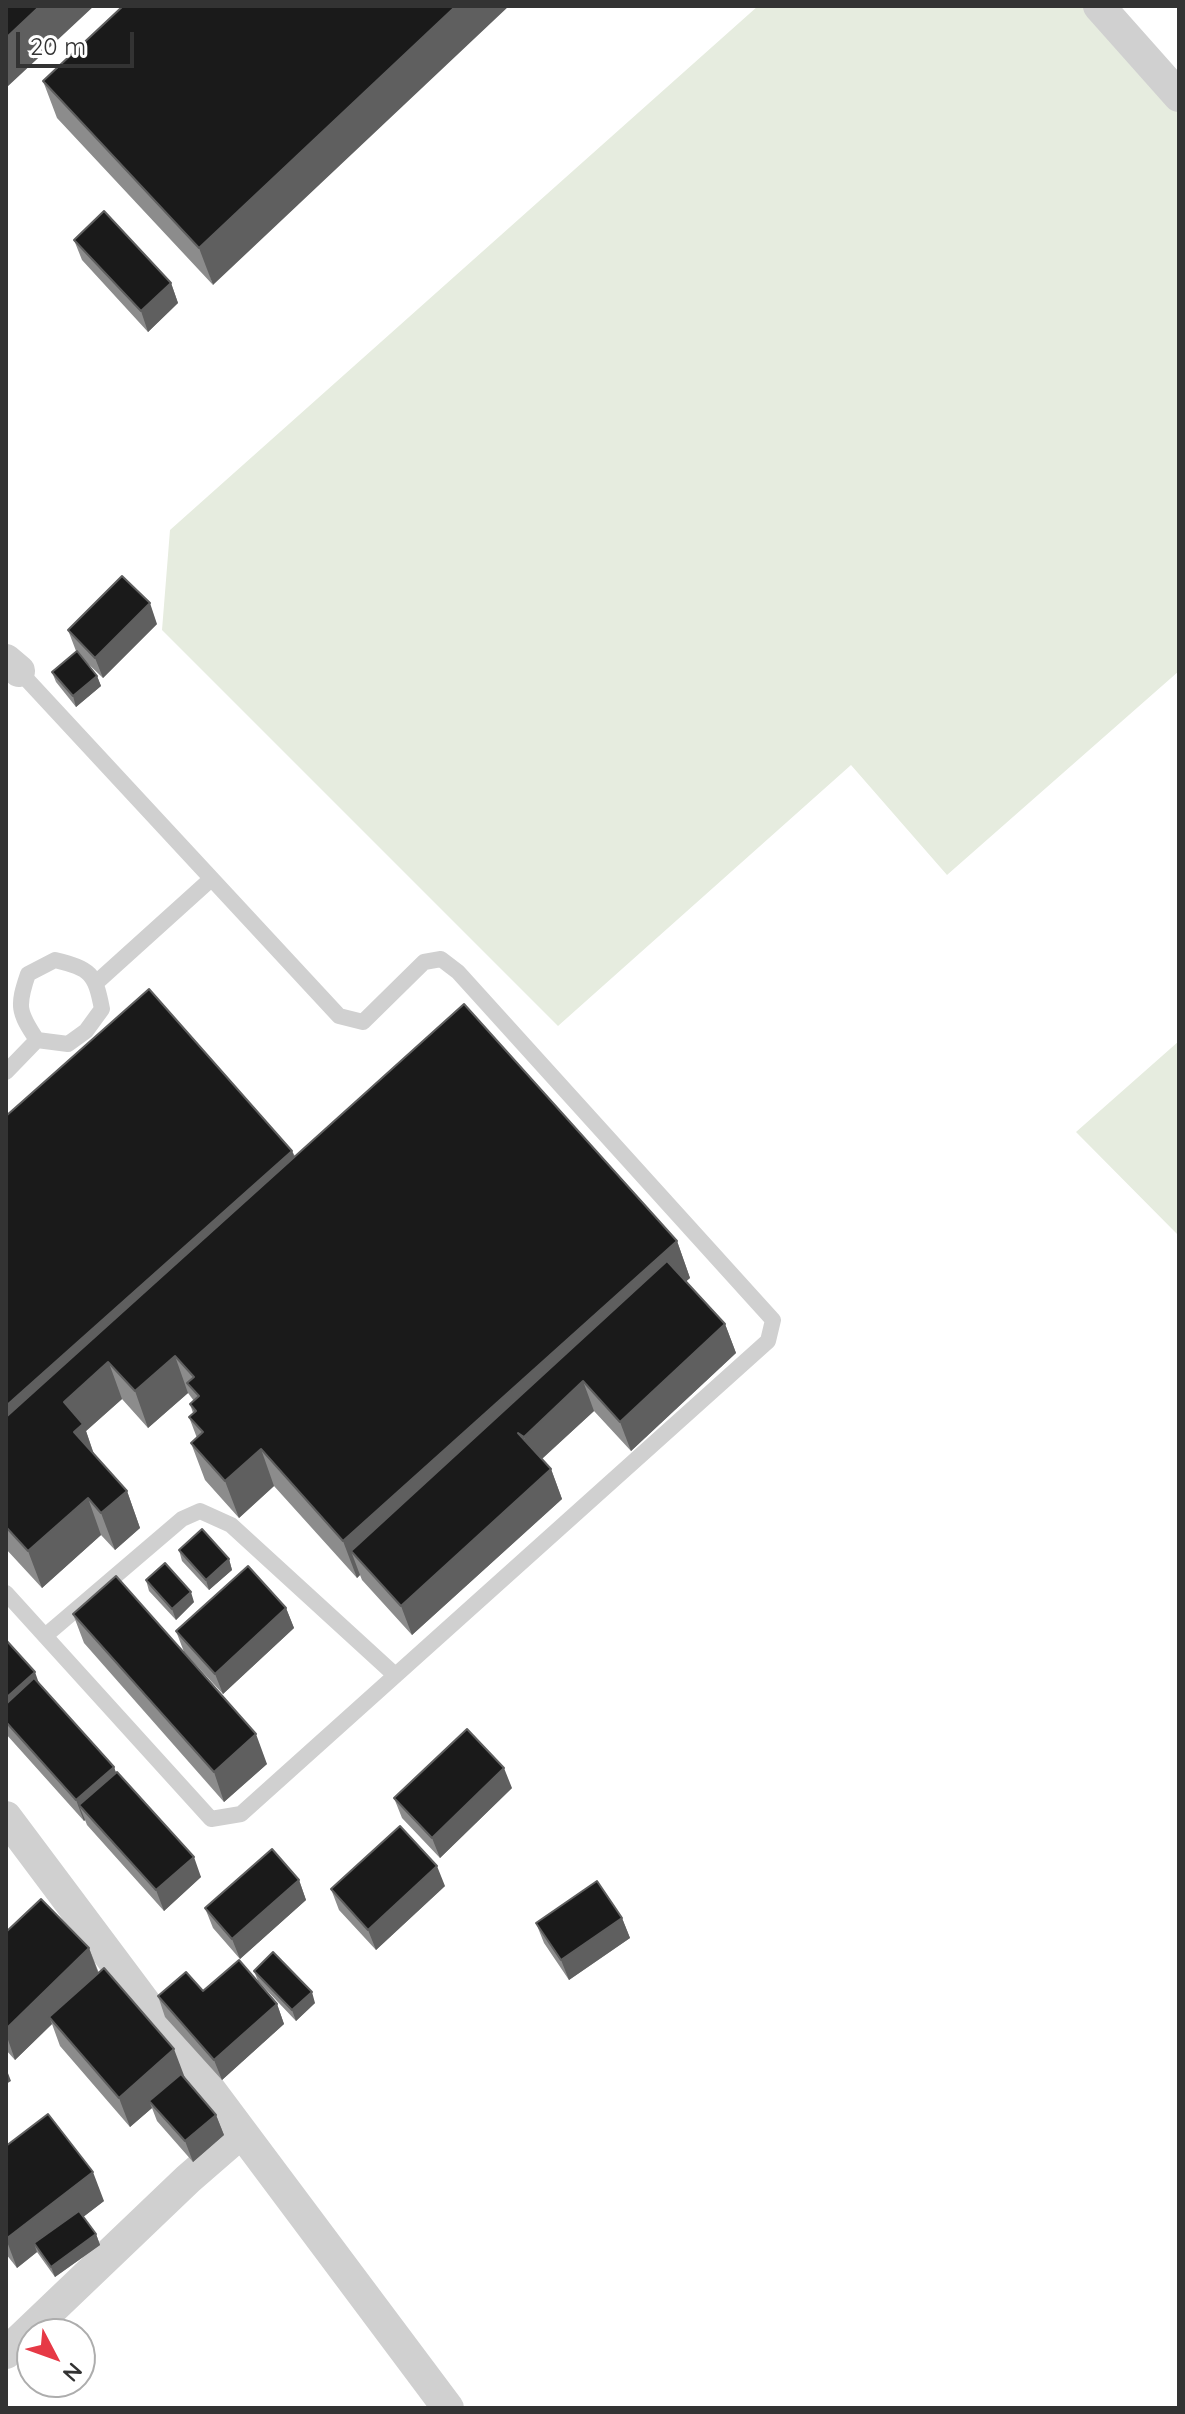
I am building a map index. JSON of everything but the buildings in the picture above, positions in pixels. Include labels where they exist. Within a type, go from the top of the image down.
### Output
[{"type":"street","points":[[1099,6],[1179,96]]},
{"type":"street","points":[[6,1817],[448,2408]]},
{"type":"street","points":[[6,2353],[188,2179],[241,2133]]},
{"type":"lane","points":[[6,1593],[211,1819],[241,1814],[768,1341],[773,1320],[458,972],[441,959],[424,962],[363,1022],[339,1016],[12,666]]},
{"type":"lane","points":[[97,982],[210,880]]},
{"type":"lane","points":[[55,960],[79,966],[97,982],[102,1009],[86,1031],[68,1044],[37,1040],[24,1021],[18,1002],[28,974],[55,960]]},
{"type":"lane","points":[[6,1072],[37,1040]]},
{"type":"lane","points":[[45,1636],[182,1519],[200,1511],[231,1525],[395,1675]]},
{"type":"shaded area","points":[[758,6],[1082,6],[1179,112],[1179,671],[947,875],[851,765],[558,1026],[162,630],[170,530]]},
{"type":"shaded area","points":[[1179,1041],[1179,1236],[1076,1132]]}]
